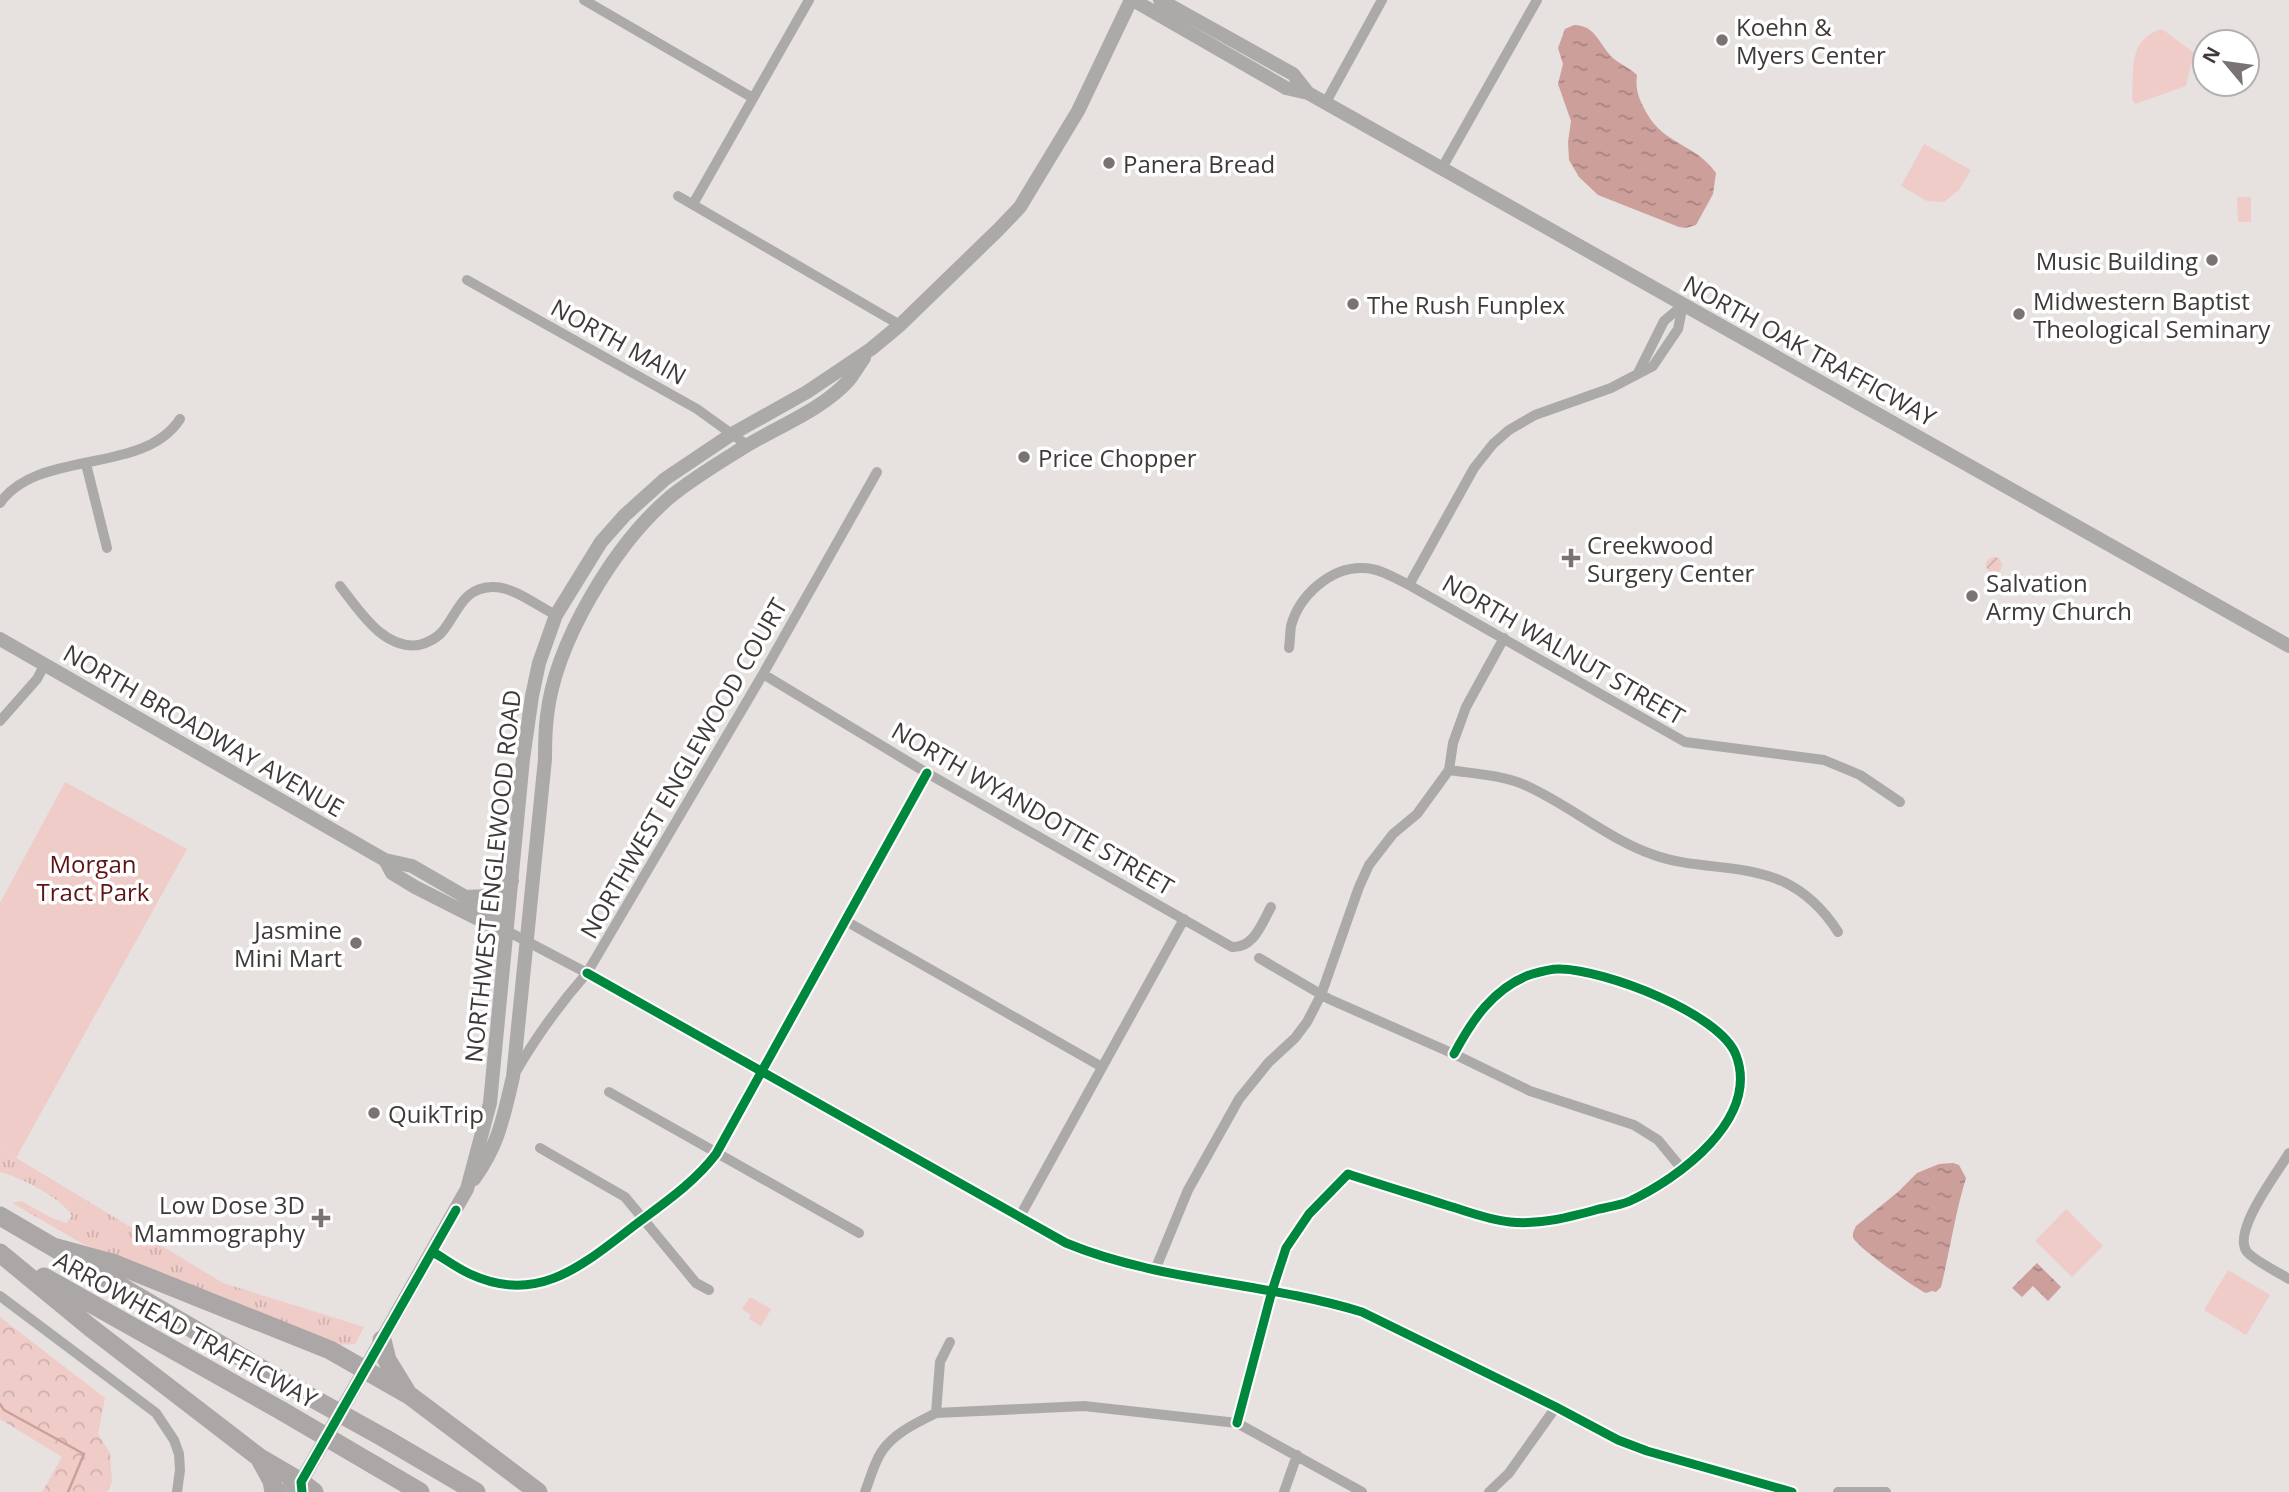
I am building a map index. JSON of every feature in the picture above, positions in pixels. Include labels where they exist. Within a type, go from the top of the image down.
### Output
[{"type":"highway","name":"ARROWHEAD TRAFFICWAY","points":[[0,1216],[476,1492]]},
{"type":"highway","points":[[53,1247],[115,1264],[330,1350],[409,1395],[538,1492]]},
{"type":"highway","name":"ARROWHEAD TRAFFICWAY","points":[[0,1252],[420,1492]]},
{"type":"highway","points":[[0,1252],[91,1328],[260,1458],[306,1489]]},
{"type":"highway","points":[[382,1340],[387,1360],[409,1395]]},
{"type":"highway","points":[[260,1458],[272,1481],[274,1492]]},
{"type":"main road","name":"NORTH OAK TRAFFICWAY","points":[[1132,0],[1286,88],[1308,93],[1326,102],[2289,646]]},
{"type":"main road","points":[[871,349],[900,325],[1020,206],[1078,111],[1132,0]]},
{"type":"main road","name":"NORTH OAK TRAFFICWAY","points":[[1160,0],[1293,74],[1308,93]]},
{"type":"main road","name":"NORTHWEST ENGLEWOOD ROAD","points":[[467,1189],[490,1103],[523,759],[532,696],[539,663],[556,615],[601,542],[625,515],[665,479],[732,434],[807,392],[871,349]]},
{"type":"main road","name":"NORTHWEST ENGLEWOOD ROAD","points":[[284,1492],[289,1487],[306,1489],[365,1370],[467,1189],[493,1150],[502,1124],[513,1077],[545,759],[547,715],[566,649],[587,601],[606,570],[631,538],[669,498],[709,468],[816,406],[848,381],[871,349]]},
{"type":"main road","name":"NORTH BROADWAY AVENUE","points":[[0,639],[385,860],[412,866],[495,914],[507,931]]},
{"type":"main road","name":"NORTH BROADWAY AVENUE","points":[[385,860],[392,873],[415,887],[507,931]]},
{"type":"main road","points":[[464,897],[491,896],[512,881]]},
{"type":"street","points":[[584,0],[753,99]]},
{"type":"street","points":[[693,204],[808,0]]},
{"type":"street","points":[[1326,102],[1382,0]]},
{"type":"street","points":[[1442,168],[1537,0]]},
{"type":"street","points":[[678,196],[900,325]]},
{"type":"street","name":"NORTH MAIN","points":[[467,280],[697,409],[747,445]]},
{"type":"street","points":[[1409,585],[1474,468],[1493,444],[1509,430],[1535,415],[1611,388],[1653,366],[1678,329],[1683,304]]},
{"type":"street","points":[[0,503],[14,487],[35,476],[156,443],[174,429],[180,419]]},
{"type":"street","points":[[86,464],[107,548]]},
{"type":"street","name":"NORTHWEST ENGLEWOOD COURT","points":[[513,1077],[562,1002],[587,973],[763,674],[877,472]]},
{"type":"street","name":"NORTH WALNUT STREET","points":[[1289,649],[1291,626],[1299,608],[1312,591],[1330,576],[1353,568],[1365,568],[1388,574],[1409,585],[1685,742],[1824,760],[1860,775],[1900,802]]},
{"type":"street","points":[[340,586],[376,630],[406,645],[425,643],[435,638],[442,632],[464,598],[472,592],[489,587],[507,590],[556,615]]},
{"type":"street","points":[[1155,1270],[1188,1190],[1238,1099],[1307,1023],[1321,995],[1359,887],[1370,865],[1393,834],[1417,814],[1449,770],[1453,743],[1466,707],[1504,638]]},
{"type":"street","points":[[0,721],[37,679],[45,664]]},
{"type":"street","name":"NORTH WYANDOTTE STREET","points":[[763,674],[927,773],[1232,947],[1238,947],[1253,939],[1271,907]]},
{"type":"street","points":[[1449,770],[1500,777],[1528,787],[1655,856],[1679,862],[1755,872],[1775,878],[1810,899],[1825,913],[1838,932]]},
{"type":"street","points":[[433,1252],[472,1275],[500,1283],[530,1284],[560,1277],[580,1267],[698,1178],[716,1154],[927,773]]},
{"type":"street","points":[[1019,1218],[1184,919]]},
{"type":"street","points":[[844,920],[1102,1068]]},
{"type":"street","name":"NORTH BROADWAY AVENUE","points":[[507,931],[587,973],[1066,1243],[1092,1254],[1155,1270],[1272,1291],[1362,1312],[1618,1440],[1647,1451],[1792,1492]]},
{"type":"street","points":[[1259,958],[1321,995],[1530,1091],[1634,1125],[1658,1140],[1682,1169]]},
{"type":"street","points":[[1237,1423],[1286,1248],[1297,1230],[1348,1174],[1492,1220],[1538,1223],[1629,1201],[1682,1169],[1698,1157],[1720,1132],[1741,1084],[1740,1065],[1732,1047],[1720,1032],[1687,1011],[1633,987],[1601,977],[1559,969],[1517,981],[1498,993],[1472,1021],[1454,1054]]},
{"type":"street","points":[[609,1092],[859,1233]]},
{"type":"street","points":[[540,1148],[625,1197],[696,1283],[709,1290]]},
{"type":"street","points":[[2289,1153],[2247,1221],[2243,1242],[2247,1252],[2289,1279]]},
{"type":"street","points":[[0,1296],[156,1413],[174,1440],[179,1454],[177,1492]]},
{"type":"street","points":[[936,1413],[940,1362],[950,1342]]},
{"type":"street","points":[[865,1492],[886,1446],[903,1431],[936,1413],[1084,1406],[1237,1423],[1362,1492]]},
{"type":"street","points":[[1489,1492],[1509,1474],[1556,1407]]},
{"type":"street","points":[[1284,1492],[1297,1455]]},
{"type":"street","points":[[1838,1492],[1886,1492]]},
{"type":"green space","points":[[2162,29],[2191,51],[2191,65],[2186,86],[2135,104],[2132,99],[2135,56],[2138,47],[2151,33]]},
{"type":"green space","points":[[1924,144],[1971,170],[1959,190],[1944,202],[1927,201],[1901,186]]},
{"type":"green space","points":[[2237,197],[2251,197],[2251,222],[2238,222]]},
{"type":"green space","points":[[1991,557],[1997,557],[2002,565],[2000,571],[1991,573],[1986,568],[1986,562]]},
{"type":"green space","name":"Morgan Tract Park","points":[[65,782],[187,849],[16,1158],[0,1148],[0,903]]},
{"type":"green space","points":[[0,1148],[223,1283],[364,1327],[355,1344],[337,1345],[83,1244],[12,1203],[21,1201],[66,1223],[72,1216],[59,1202],[40,1189],[0,1172]]},
{"type":"green space","points":[[2066,1209],[2103,1246],[2072,1277],[2035,1241]]},
{"type":"green space","points":[[2228,1270],[2270,1295],[2246,1335],[2204,1310]]},
{"type":"green space","points":[[750,1297],[771,1309],[761,1326],[749,1319],[751,1315],[742,1309]]},
{"type":"green space","points":[[0,1317],[105,1398],[98,1434],[110,1453],[112,1482],[107,1492],[42,1492],[62,1457],[0,1419]]},
{"type":"water","points":[[1574,25],[1587,28],[1613,58],[1637,75],[1640,99],[1654,123],[1662,132],[1708,163],[1716,173],[1713,194],[1696,225],[1679,227],[1598,195],[1579,177],[1569,160],[1571,121],[1558,84],[1563,64],[1558,48],[1565,29]]},
{"type":"water","points":[[1939,1164],[1959,1165],[1966,1178],[1941,1287],[1936,1292],[1926,1293],[1874,1257],[1856,1242],[1853,1234],[1856,1226],[1917,1173]]},
{"type":"water","points":[[2037,1263],[2061,1287],[2048,1301],[2033,1286],[2022,1297],[2012,1288]]},
{"type":"waterway","points":[[0,1404],[4,1410],[84,1454],[68,1492]]},
{"type":"cycle path","points":[[433,1252],[465,1272],[495,1283],[539,1283],[559,1276],[597,1254],[668,1201],[698,1174],[716,1154],[927,773]]},
{"type":"cycle path","points":[[1237,1423],[1286,1248],[1309,1214],[1348,1174],[1479,1216],[1510,1222],[1555,1220],[1615,1206],[1650,1191],[1691,1162],[1710,1143],[1726,1123],[1736,1102],[1740,1079],[1736,1055],[1726,1039],[1708,1024],[1659,997],[1631,986],[1580,971],[1561,969],[1529,975],[1505,988],[1476,1018],[1454,1054]]},
{"type":"cycle path","points":[[587,973],[1066,1243],[1138,1266],[1288,1294],[1362,1312],[1618,1440],[1647,1451],[1792,1492]]},
{"type":"cycle path","points":[[302,1492],[301,1482],[456,1210]]},
{"type":"place","name":"Koehn & Myers Center","points":[[1722,40]]},
{"type":"place","name":"Panera Bread","points":[[1109,163]]},
{"type":"place","name":"Music Building","points":[[2212,260]]},
{"type":"place","name":"The Rush Funplex","points":[[1353,304]]},
{"type":"place","name":"Midwestern Baptist Theological Seminary","points":[[2019,314]]},
{"type":"place","name":"Price Chopper","points":[[1024,457]]},
{"type":"place","name":"Creekwood Surgery Center","points":[[1571,558]]},
{"type":"place","name":"Salvation Army Church","points":[[1972,596]]},
{"type":"place","name":"Jasmine Mini Mart","points":[[356,943]]},
{"type":"place","name":"QuikTrip","points":[[374,1113]]},
{"type":"place","name":"Low Dose 3D Mammography","points":[[321,1218]]}]
